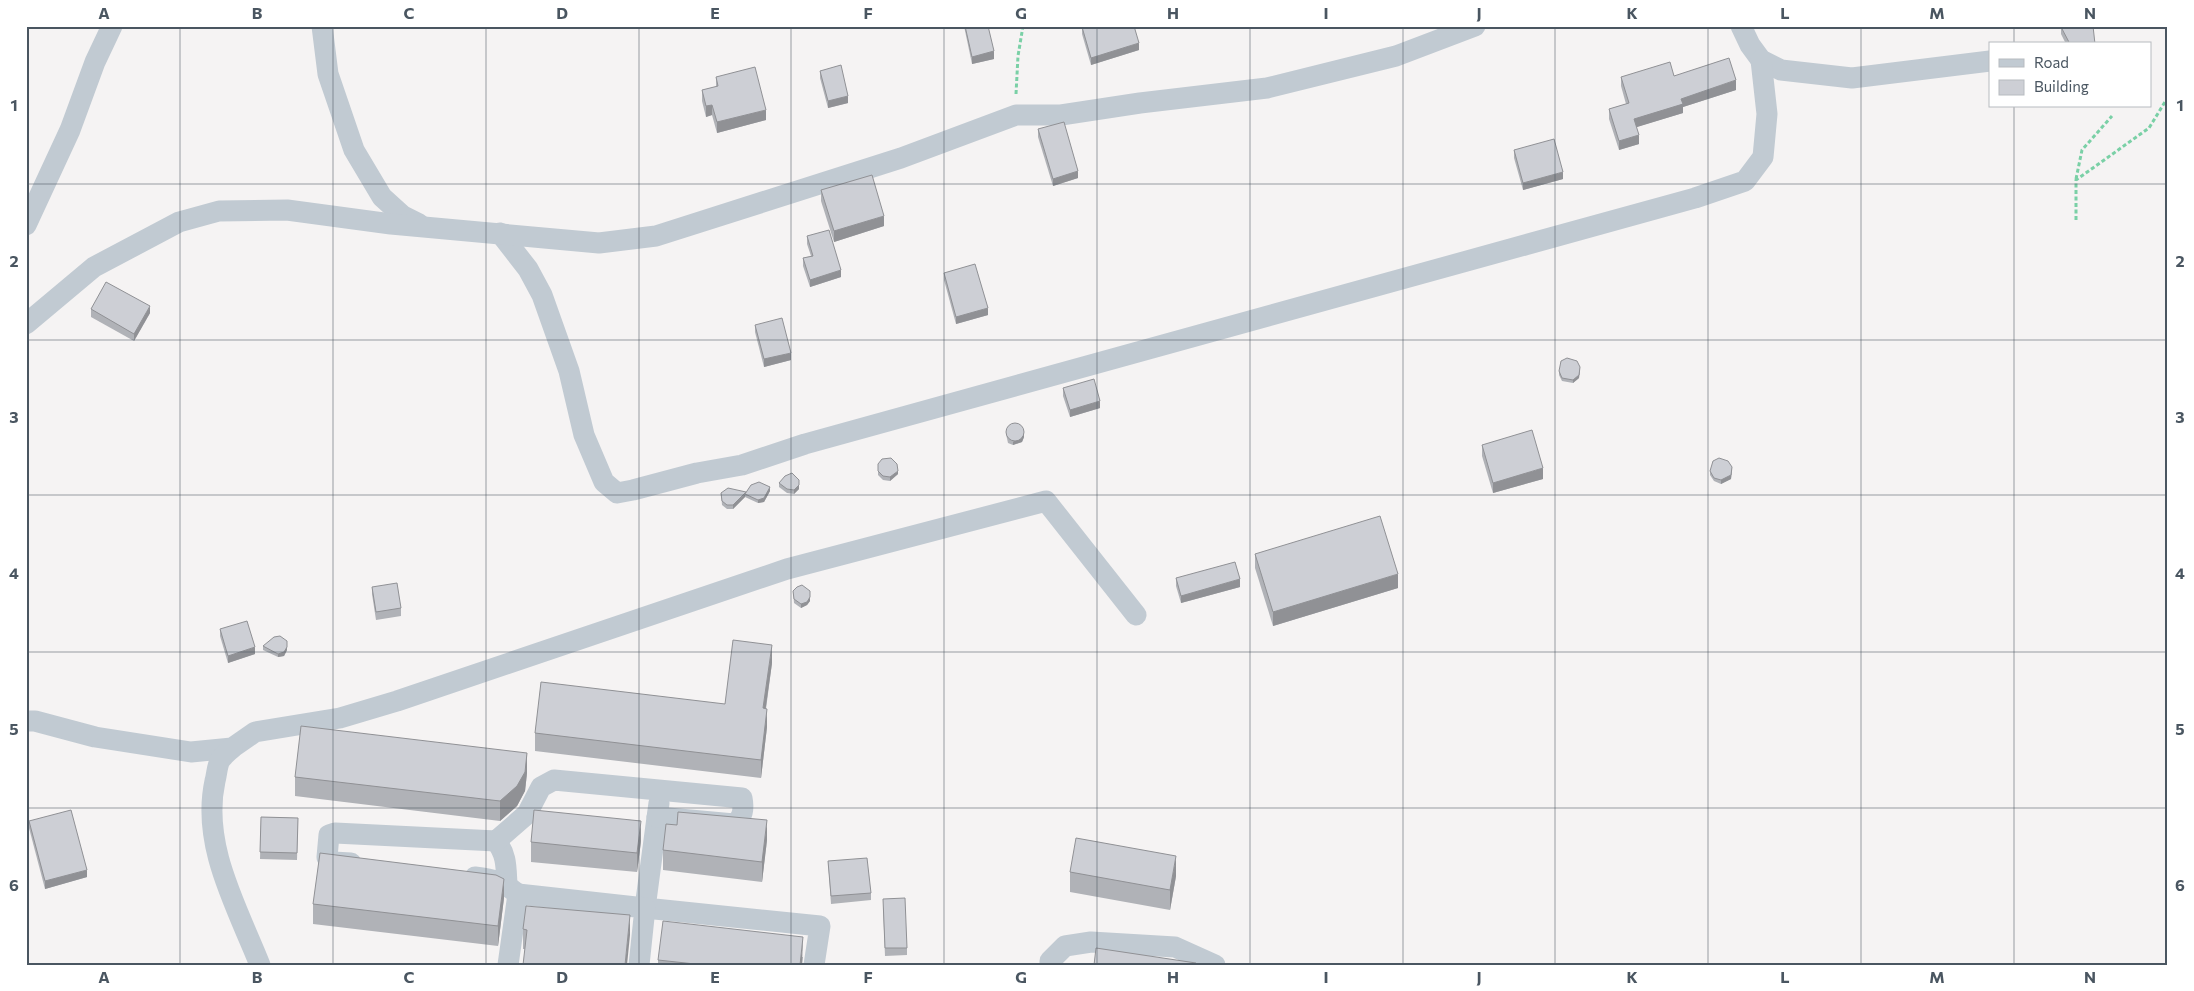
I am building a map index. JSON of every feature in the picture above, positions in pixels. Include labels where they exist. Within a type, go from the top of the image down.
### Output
[{"type":"street","points":[[26,225],[70,130],[95,62],[112,26]]},
{"type":"street","points":[[322,26],[328,74],[354,150],[382,197],[403,216],[426,227]]},
{"type":"street","points":[[26,324],[94,267],[179,222],[219,211],[287,210],[426,227],[600,243],[656,236],[901,158],[1016,115],[1061,115],[1140,103],[1267,88],[1396,56],[1475,26]]},
{"type":"street","points":[[1741,26],[1750,45],[1761,60],[1781,70],[1852,78],[1989,61]]},
{"type":"street","points":[[500,233],[528,269],[542,295],[569,371],[584,435],[604,482],[617,493],[697,473],[742,465],[805,444],[1695,198],[1744,180],[1763,157],[1767,114],[1761,60]]},
{"type":"street","points":[[260,965],[225,877],[216,850],[211,820],[213,792],[221,759],[232,748],[255,732],[340,718],[397,701],[787,569],[1046,501],[1136,615]]},
{"type":"street","points":[[26,721],[35,721],[95,737],[191,752],[232,748]]},
{"type":"street","points":[[372,866],[333,862],[327,857],[329,836],[335,832],[496,841],[537,815],[541,787],[554,780],[742,798],[744,807],[739,821],[734,824],[650,824]]},
{"type":"street","points":[[639,965],[645,908],[650,824],[661,790]]},
{"type":"street","points":[[496,841],[506,858],[512,889],[508,965]]},
{"type":"street","points":[[450,874],[490,879],[512,889],[645,908],[820,926],[814,965]]},
{"type":"street","points":[[1050,965],[1050,961],[1065,946],[1091,942],[1175,947],[1214,965]]},
{"type":"path","points":[[1016,115],[1018,56],[1023,26]]},
{"type":"path","points":[[2076,180],[2149,128],[2168,97]]},
{"type":"path","points":[[2076,220],[2076,180],[2082,150],[2112,116]]},
{"type":"building","points":[[965,26],[988,26],[994,51],[972,57]]},
{"type":"building","points":[[1134,26],[1139,43],[1091,58],[1082,27]]},
{"type":"building","points":[[2093,26],[2095,42],[2069,42],[2061,27]]},
{"type":"building","points":[[1729,58],[1736,80],[1681,99],[1683,104],[1634,119],[1639,135],[1619,141],[1609,109],[1629,103],[1621,77],[1670,62],[1674,76]]},
{"type":"building","points":[[841,65],[848,96],[828,101],[820,71]]},
{"type":"building","points":[[755,67],[766,110],[717,122],[712,105],[706,106],[702,90],[718,86],[716,77]]},
{"type":"building","points":[[1064,122],[1078,171],[1053,179],[1038,129]]},
{"type":"building","points":[[1554,139],[1563,172],[1523,183],[1514,150]]},
{"type":"building","points":[[872,175],[884,216],[834,231],[821,190]]},
{"type":"building","points":[[829,230],[841,270],[810,280],[803,258],[813,256],[807,236]]},
{"type":"building","points":[[975,264],[988,308],[956,317],[944,273]]},
{"type":"building","points":[[106,282],[150,306],[134,334],[91,309]]},
{"type":"building","points":[[782,318],[791,353],[764,359],[755,325]]},
{"type":"building","points":[[1567,358],[1577,361],[1580,367],[1579,375],[1573,380],[1562,378],[1559,371],[1561,361]]},
{"type":"building","points":[[1094,379],[1100,401],[1070,410],[1063,388]]},
{"type":"building","points":[[1015,423],[1021,426],[1024,432],[1021,438],[1015,441],[1009,438],[1006,432],[1009,426]]},
{"type":"building","points":[[1532,430],[1543,468],[1493,483],[1482,445]]},
{"type":"building","points":[[891,458],[897,464],[898,471],[890,477],[883,476],[878,471],[878,464],[882,459]]},
{"type":"building","points":[[1719,458],[1728,461],[1732,467],[1731,475],[1721,480],[1714,478],[1710,471],[1713,461]]},
{"type":"building","points":[[792,473],[799,480],[799,485],[794,490],[787,489],[779,483],[785,476]]},
{"type":"building","points":[[759,482],[770,487],[764,498],[758,500],[745,494],[751,485]]},
{"type":"building","points":[[728,488],[746,492],[733,505],[727,505],[722,501],[721,493]]},
{"type":"building","points":[[1380,516],[1398,574],[1273,612],[1255,554]]},
{"type":"building","points":[[1235,562],[1240,579],[1181,596],[1176,578]]},
{"type":"building","points":[[397,583],[401,608],[376,612],[372,587]]},
{"type":"building","points":[[802,585],[810,591],[810,597],[807,602],[801,604],[794,599],[793,591]]},
{"type":"building","points":[[247,621],[255,647],[228,656],[220,629]]},
{"type":"building","points":[[280,636],[287,641],[287,647],[284,652],[278,654],[263,646],[274,637]]},
{"type":"building","points":[[733,640],[772,645],[763,708],[767,709],[761,760],[535,733],[541,682],[725,704]]},
{"type":"building","points":[[301,726],[527,753],[525,772],[517,786],[500,801],[295,777]]},
{"type":"building","points":[[71,810],[87,870],[45,881],[29,821]]},
{"type":"building","points":[[534,810],[641,821],[637,853],[531,842]]},
{"type":"building","points":[[678,812],[767,820],[762,862],[663,850],[666,824],[677,825]]},
{"type":"building","points":[[261,817],[298,818],[297,853],[260,852]]},
{"type":"building","points":[[1076,838],[1176,856],[1170,890],[1070,872]]},
{"type":"building","points":[[320,853],[496,875],[504,879],[498,926],[313,904]]},
{"type":"building","points":[[867,858],[871,893],[831,896],[828,861]]},
{"type":"building","points":[[905,898],[907,948],[885,948],[883,899]]},
{"type":"building","points":[[526,906],[630,915],[625,965],[523,965],[527,930],[523,929]]},
{"type":"building","points":[[663,921],[803,937],[800,965],[704,965],[658,960]]},
{"type":"building","points":[[1096,948],[1196,963],[1196,965],[1094,965]]}]
